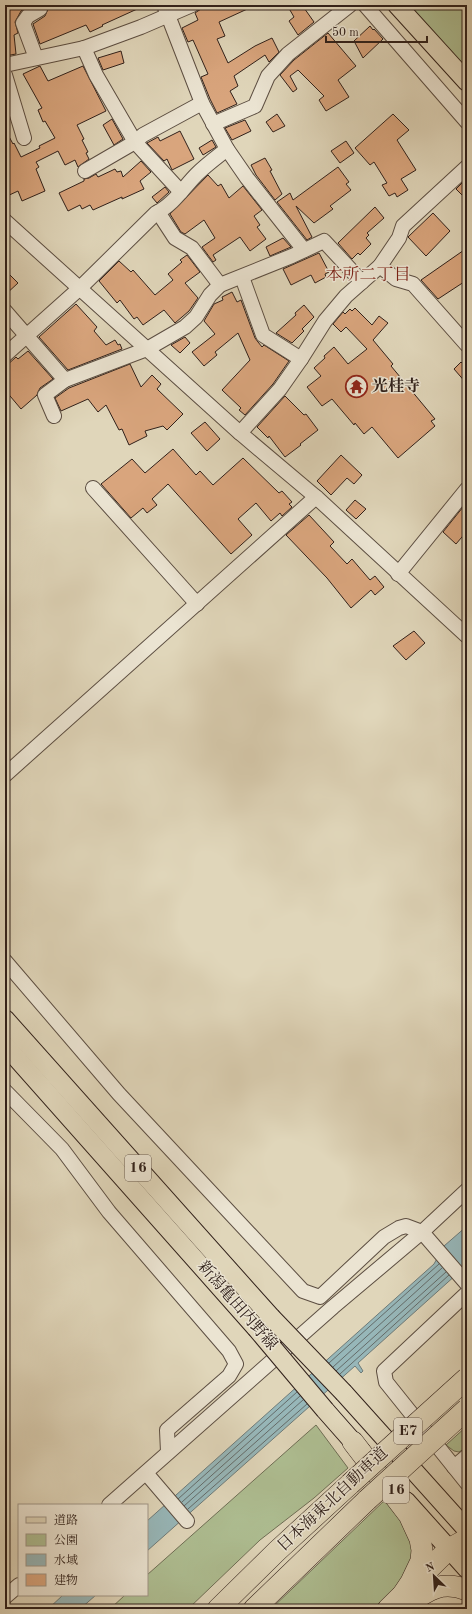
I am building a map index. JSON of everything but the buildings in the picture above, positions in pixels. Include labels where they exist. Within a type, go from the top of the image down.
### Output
[{"type":"highway","name":"日本海東北自動車道","points":[[218,1609],[277,1551],[467,1378]]},
{"type":"highway","name":"日本海東北自動車道","points":[[254,1609],[367,1500],[467,1409]]},
{"type":"highway","points":[[353,1442],[408,1515],[420,1538],[422,1550],[421,1561],[400,1605]]},
{"type":"highway","points":[[400,1605],[460,1555],[467,1539]]},
{"type":"highway","points":[[209,1609],[277,1551]]},
{"type":"highway","points":[[400,1605],[432,1588],[451,1586],[467,1590]]},
{"type":"main road","points":[[401,7],[467,82]]},
{"type":"main road","name":"新潟亀田内野線","points":[[5,1019],[271,1317],[344,1393],[467,1530]]},
{"type":"main road","name":"新潟亀田内野線","points":[[5,1045],[256,1328],[353,1442],[460,1555]]},
{"type":"street","points":[[36,58],[23,23],[28,16],[40,9],[38,5]]},
{"type":"street","points":[[5,65],[84,48],[167,10],[192,5]]},
{"type":"street","points":[[213,124],[255,106],[268,76],[288,54],[350,5]]},
{"type":"street","points":[[365,5],[467,122]]},
{"type":"street","points":[[167,10],[202,103],[227,149],[247,178],[304,250]]},
{"type":"street","points":[[84,48],[96,75],[135,142],[181,192]]},
{"type":"street","points":[[5,75],[24,138]]},
{"type":"street","points":[[86,171],[135,142],[143,135],[202,103]]},
{"type":"street","points":[[5,355],[80,288],[158,212],[181,192],[198,173],[227,149]]},
{"type":"street","points":[[240,433],[280,389],[301,360],[325,321],[346,296],[380,266],[399,238],[404,226],[467,167]]},
{"type":"street","points":[[158,212],[175,238],[192,248],[220,285]]},
{"type":"street","points":[[5,221],[240,433],[316,497],[467,636]]},
{"type":"street","points":[[54,416],[45,395],[65,380],[147,349],[185,326],[196,317],[210,295],[220,285],[242,277],[324,240],[362,282]]},
{"type":"street","points":[[380,266],[396,279],[413,284],[467,345]]},
{"type":"street","points":[[242,277],[263,335],[301,360]]},
{"type":"street","points":[[5,311],[65,380]]},
{"type":"street","points":[[93,488],[197,604]]},
{"type":"street","points":[[398,574],[467,489]]},
{"type":"street","points":[[5,775],[316,497]]},
{"type":"street","points":[[5,961],[119,1094],[303,1291],[320,1297],[384,1237],[399,1228],[406,1226],[422,1232],[435,1246],[466,1284],[384,1371],[386,1382],[467,1483]]},
{"type":"street","points":[[5,1090],[62,1149],[109,1212],[229,1351],[236,1364],[229,1376],[167,1430],[168,1452]]},
{"type":"street","points":[[111,1504],[150,1478],[168,1452],[260,1373],[332,1308],[422,1232],[467,1190]]},
{"type":"street","points":[[454,1467],[467,1456]]},
{"type":"street","points":[[150,1478],[187,1521]]},
{"type":"street","points":[[5,1597],[18,1586]]},
{"type":"green space","points":[[398,5],[467,5],[467,77]]},
{"type":"green space","points":[[316,1425],[348,1468],[314,1498],[260,1540],[188,1609],[110,1609],[124,1596],[148,1596],[148,1574]]},
{"type":"green space","points":[[467,1426],[467,1447],[459,1452],[454,1451],[446,1445]]},
{"type":"green space","points":[[386,1499],[416,1543],[408,1576],[373,1609],[271,1609]]},
{"type":"water","points":[[467,1226],[467,1265],[358,1363],[363,1371],[361,1373],[355,1366],[148,1550],[148,1520],[434,1264],[444,1246]]},
{"type":"water","points":[[62,1596],[95,1596],[80,1609],[48,1609]]},
{"type":"place","name":"光桂寺","points":[[357,387]]},
{"type":"district","name":"本所二丁目","points":[[368,275]]}]
